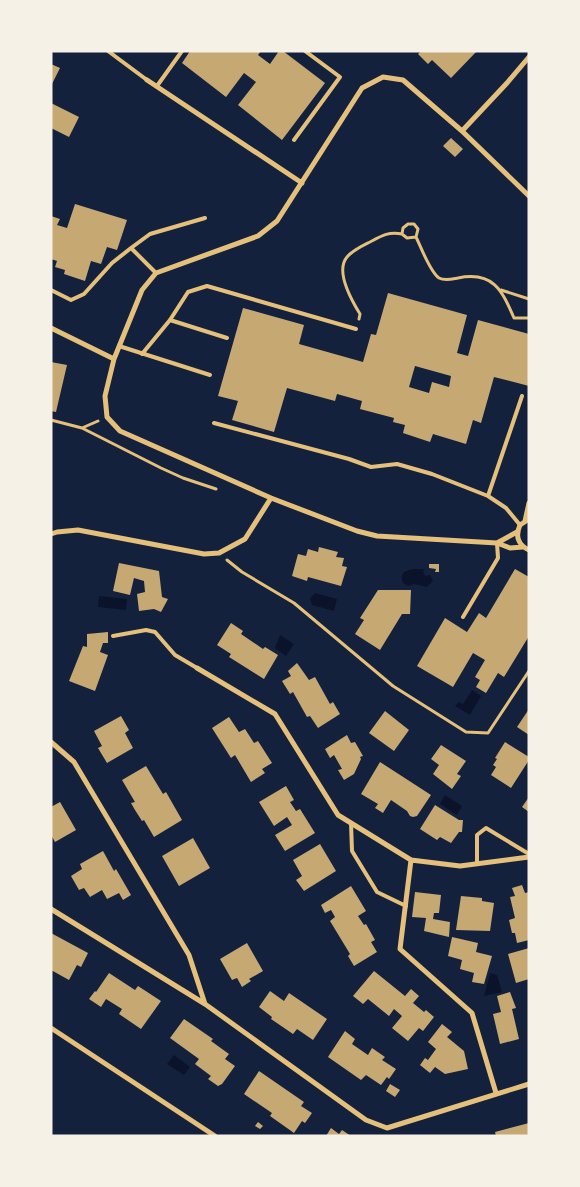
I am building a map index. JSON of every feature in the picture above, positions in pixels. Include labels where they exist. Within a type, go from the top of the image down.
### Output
[{"type":"street","points":[[462,131],[508,83],[529,57]]},
{"type":"street","points":[[526,549],[510,548],[497,543],[376,536],[357,531],[271,498],[120,431],[107,417],[105,396],[114,359],[142,290],[156,272],[258,236],[277,221],[362,88],[383,77],[403,80],[462,131],[529,196]]},
{"type":"street","points":[[147,80],[302,183]]},
{"type":"street","points":[[51,328],[114,359]]},
{"type":"street","points":[[51,534],[78,530],[204,554],[219,553],[245,539],[271,498]]},
{"type":"street","points":[[526,549],[518,541],[517,532],[520,525],[527,520],[529,503]]},
{"type":"street","points":[[497,543],[517,532]]},
{"type":"street","points":[[197,668],[275,714],[338,814],[412,860],[460,866],[529,856]]},
{"type":"street","points":[[51,742],[74,762],[189,955],[205,1004]]},
{"type":"street","points":[[412,860],[400,949],[472,1013],[496,1093]]},
{"type":"street","points":[[51,909],[205,1004],[366,1120],[387,1128],[529,1084]]},
{"type":"street","points":[[51,1028],[214,1136]]},
{"type":"lane","points":[[108,51],[147,80]]},
{"type":"lane","points":[[156,86],[182,51]]},
{"type":"lane","points":[[294,140],[340,76],[305,51]]},
{"type":"lane","points":[[51,290],[71,300],[84,294],[112,263],[150,234],[205,218]]},
{"type":"lane","points":[[131,248],[156,272]]},
{"type":"lane","points":[[142,354],[170,320],[188,292],[207,286],[356,329]]},
{"type":"lane","points":[[170,320],[227,338]]},
{"type":"lane","points":[[119,346],[210,375]]},
{"type":"lane","points":[[488,496],[522,396]]},
{"type":"lane","points":[[214,424],[349,459],[371,467],[397,464],[432,474],[488,496],[506,508],[520,525]]},
{"type":"lane","points":[[463,617],[498,558],[497,543]]},
{"type":"lane","points":[[113,636],[146,630],[155,632],[175,655],[197,668]]},
{"type":"lane","points":[[351,823],[352,850],[377,892],[406,906]]},
{"type":"lane","points":[[477,864],[477,835],[486,828],[529,856]]},
{"type":"path","points":[[402,234],[403,228],[408,224],[414,224],[418,229],[416,237],[434,273],[440,278],[446,280],[469,275],[480,277],[499,287],[514,318],[529,318]]},
{"type":"path","points":[[356,329],[360,314],[352,301],[346,284],[343,266],[346,258],[353,251],[392,232],[402,234],[407,238],[416,237]]},
{"type":"path","points":[[500,290],[529,299]]},
{"type":"path","points":[[82,428],[107,417]]},
{"type":"path","points":[[51,420],[82,428],[183,478],[216,488]]},
{"type":"path","points":[[219,553],[242,572],[294,603],[393,686],[466,732],[488,733],[529,671]]},
{"type":"water","points":[[425,569],[423,571],[425,576],[430,575],[433,581],[427,587],[414,584],[408,586],[403,583],[402,576],[404,572]]},
{"type":"water","points":[[315,593],[337,599],[334,611],[312,605],[310,598]]},
{"type":"water","points":[[99,596],[127,599],[126,610],[98,607]]},
{"type":"water","points":[[280,635],[294,644],[286,656],[275,648]]},
{"type":"water","points":[[472,690],[481,696],[470,715],[455,706],[459,702],[463,704]]},
{"type":"water","points":[[445,795],[462,806],[457,815],[440,804]]},
{"type":"water","points":[[490,973],[497,975],[502,992],[484,996]]},
{"type":"water","points":[[174,1055],[190,1067],[184,1075],[167,1064]]},
{"type":"building","points":[[190,51],[261,51],[258,55],[270,64],[279,51],[283,51],[325,83],[282,140],[238,105],[256,82],[244,73],[226,97],[182,63]]},
{"type":"building","points":[[421,51],[477,51],[451,78],[432,60],[428,64],[418,54]]},
{"type":"building","points":[[51,64],[60,68],[51,86]]},
{"type":"building","points":[[51,103],[79,117],[69,137],[51,128]]},
{"type":"building","points":[[451,138],[463,149],[455,157],[443,146]]},
{"type":"building","points":[[75,204],[127,220],[117,250],[107,247],[101,264],[91,261],[85,281],[64,274],[65,270],[55,267],[57,261],[51,259],[51,216],[60,219],[57,225],[67,228]]},
{"type":"building","points":[[388,293],[467,315],[457,353],[468,356],[478,320],[529,334],[529,386],[494,377],[481,423],[473,420],[466,444],[433,434],[430,442],[403,433],[405,425],[393,422],[394,418],[360,409],[362,401],[337,394],[335,401],[287,388],[274,432],[232,420],[238,401],[218,396],[243,308],[304,325],[299,344],[363,362],[371,334],[376,335]],"holes":[[[415,366],[451,376],[449,387],[432,382],[429,393],[409,387]]]},
{"type":"building","points":[[51,362],[67,365],[56,412],[51,411]]},
{"type":"building","points":[[319,547],[338,552],[336,557],[344,558],[342,566],[347,567],[341,586],[308,577],[307,581],[292,576],[298,554],[306,556],[308,549],[318,552]]},
{"type":"building","points":[[119,563],[159,571],[162,597],[168,599],[161,612],[154,609],[139,611],[137,594],[145,592],[144,581],[134,578],[130,595],[113,591]]},
{"type":"building","points":[[429,564],[439,564],[439,572],[435,572],[436,569],[429,568]]},
{"type":"building","points":[[515,569],[529,577],[529,636],[504,677],[498,673],[486,693],[476,687],[480,680],[475,677],[485,660],[473,653],[453,687],[417,666],[445,618],[467,632],[479,613],[486,618]]},
{"type":"building","points":[[378,590],[411,590],[410,614],[402,614],[380,650],[355,634],[364,620],[360,618]]},
{"type":"building","points":[[231,623],[243,631],[241,634],[263,649],[265,647],[278,655],[264,679],[229,657],[231,654],[217,645]]},
{"type":"building","points":[[108,632],[108,643],[103,643],[100,652],[108,655],[95,691],[69,681],[83,646],[87,647],[87,634]]},
{"type":"building","points":[[297,663],[309,680],[315,677],[330,704],[333,702],[340,714],[318,728],[310,716],[307,717],[293,692],[290,694],[282,681],[291,676],[288,671]]},
{"type":"building","points":[[529,709],[529,735],[517,727]]},
{"type":"building","points":[[385,711],[409,730],[394,751],[369,733]]},
{"type":"building","points":[[121,716],[129,730],[125,733],[133,748],[107,763],[98,748],[102,746],[94,731]]},
{"type":"building","points":[[229,717],[239,732],[245,729],[254,743],[258,741],[272,763],[262,769],[265,773],[251,782],[235,755],[231,758],[212,728]]},
{"type":"building","points":[[347,735],[351,743],[355,742],[363,756],[360,757],[361,759],[354,774],[344,780],[338,770],[342,769],[334,755],[330,758],[325,749]]},
{"type":"building","points":[[505,742],[529,757],[529,760],[511,788],[491,775],[496,767],[493,765],[497,759],[495,758]]},
{"type":"building","points":[[441,745],[466,761],[457,774],[461,776],[452,789],[433,774],[439,765],[431,759]]},
{"type":"building","points":[[380,762],[431,795],[417,816],[410,816],[407,811],[391,800],[383,813],[375,808],[378,804],[361,794]]},
{"type":"building","points":[[146,766],[163,794],[166,792],[182,820],[154,837],[131,803],[135,802],[122,780]]},
{"type":"building","points":[[286,786],[294,800],[290,802],[296,811],[300,809],[315,833],[285,851],[275,835],[292,825],[287,817],[274,826],[259,802]]},
{"type":"building","points":[[529,797],[529,812],[522,807]]},
{"type":"building","points":[[60,802],[76,830],[55,842],[51,835],[51,807]]},
{"type":"building","points":[[435,805],[459,820],[463,820],[462,832],[459,832],[451,843],[440,837],[437,840],[420,829]]},
{"type":"building","points":[[193,838],[210,868],[179,886],[162,856]]},
{"type":"building","points":[[320,844],[336,871],[304,891],[296,880],[302,876],[293,860]]},
{"type":"building","points":[[103,851],[131,895],[123,900],[119,893],[107,899],[102,890],[90,897],[84,888],[79,890],[71,876],[82,869],[80,864]]},
{"type":"building","points":[[522,885],[525,893],[529,892],[529,940],[517,943],[509,920],[515,918],[510,897],[515,896],[512,888]]},
{"type":"building","points":[[351,886],[366,911],[358,916],[364,925],[366,924],[375,940],[371,942],[377,952],[354,966],[348,956],[350,954],[330,921],[335,917],[331,910],[325,913],[321,905]]},
{"type":"building","points":[[415,892],[441,895],[439,913],[434,913],[433,919],[450,922],[449,937],[424,931],[426,918],[412,917]]},
{"type":"building","points":[[461,896],[482,898],[482,901],[494,903],[490,931],[456,930]]},
{"type":"building","points":[[51,933],[88,953],[81,967],[77,965],[69,980],[51,970]]},
{"type":"building","points":[[452,937],[478,943],[476,952],[492,956],[484,984],[472,982],[474,973],[460,969],[462,960],[448,956]]},
{"type":"building","points":[[247,943],[263,971],[249,979],[251,981],[242,987],[237,978],[232,980],[220,959]]},
{"type":"building","points":[[529,948],[529,979],[516,983],[508,954]]},
{"type":"building","points":[[374,971],[405,996],[411,989],[419,996],[413,1003],[434,1017],[423,1031],[419,1028],[408,1041],[392,1028],[402,1016],[394,1009],[389,1016],[368,999],[363,1004],[353,996]]},
{"type":"building","points":[[109,973],[135,990],[138,986],[161,1001],[141,1029],[119,1014],[122,1009],[106,999],[101,1007],[89,999]]},
{"type":"building","points":[[270,991],[284,1001],[289,993],[327,1019],[313,1040],[297,1029],[293,1034],[271,1019],[272,1017],[259,1007]]},
{"type":"building","points":[[510,992],[516,1008],[512,1009],[519,1039],[500,1044],[493,1014],[501,1012],[497,996]]},
{"type":"building","points":[[184,1019],[213,1039],[211,1041],[229,1054],[225,1059],[235,1066],[222,1084],[218,1086],[208,1079],[211,1076],[195,1064],[199,1059],[170,1038]]},
{"type":"building","points":[[442,1024],[452,1032],[447,1037],[464,1051],[468,1069],[445,1074],[435,1067],[430,1073],[420,1065],[425,1058],[428,1060],[436,1049],[428,1042]]},
{"type":"building","points":[[345,1031],[355,1039],[352,1044],[368,1055],[372,1048],[385,1057],[382,1060],[396,1069],[389,1079],[387,1077],[381,1085],[366,1075],[361,1080],[328,1057]]},
{"type":"building","points":[[259,1071],[304,1102],[301,1106],[312,1113],[305,1123],[302,1121],[294,1133],[270,1116],[272,1113],[244,1094]]},
{"type":"building","points":[[390,1084],[400,1090],[395,1097],[386,1091]]},
{"type":"building","points":[[258,1122],[263,1126],[260,1129],[255,1126]]},
{"type":"building","points":[[529,1123],[529,1136],[496,1136],[495,1132]]},
{"type":"building","points":[[331,1128],[339,1134],[342,1130],[351,1136],[326,1136]]}]
